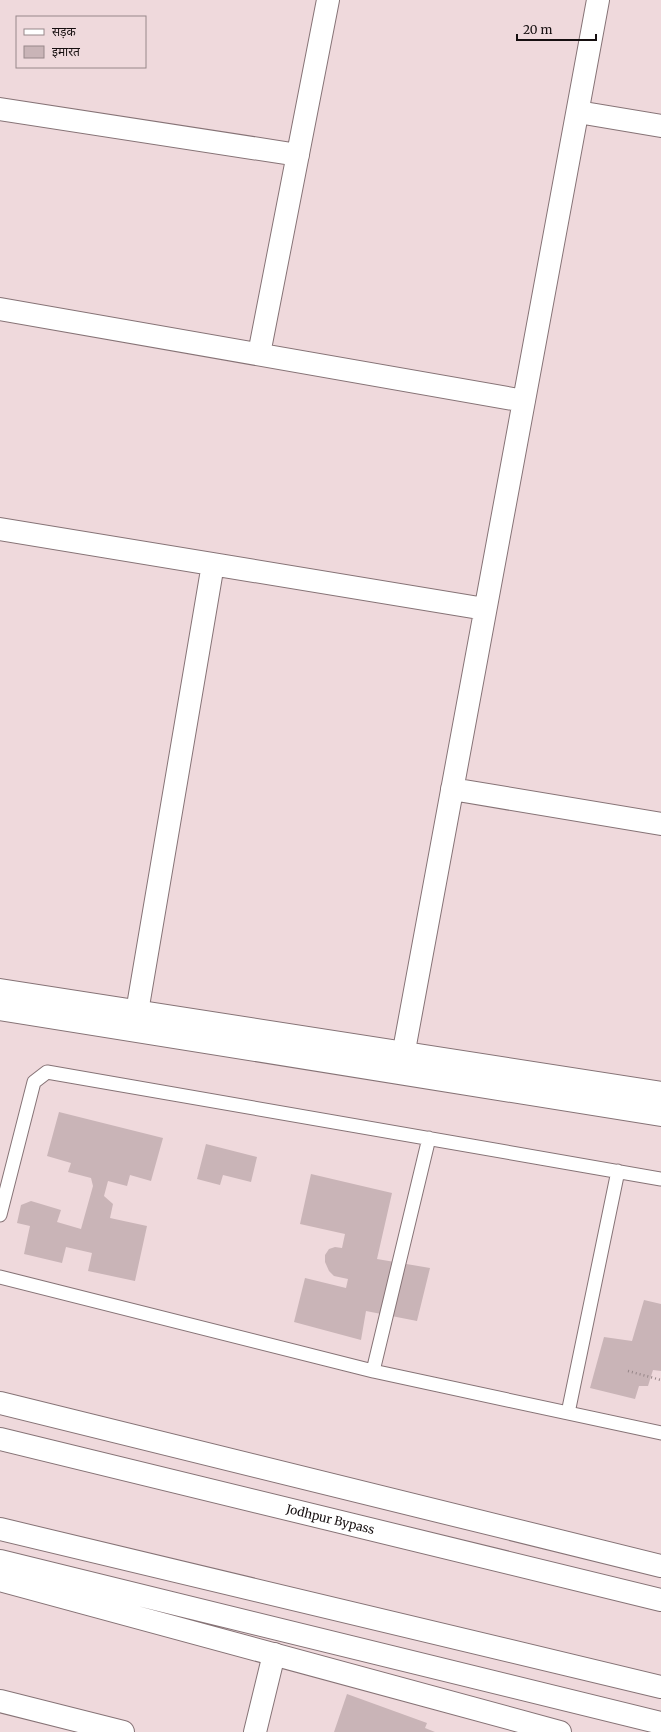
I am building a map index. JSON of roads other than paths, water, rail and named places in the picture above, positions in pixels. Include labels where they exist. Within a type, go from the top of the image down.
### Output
[{"type":"main road","points":[[259,354],[328,0]]},
{"type":"main road","points":[[401,1063],[598,0]]},
{"type":"main road","points":[[0,109],[298,155]]},
{"type":"main road","points":[[578,112],[661,126]]},
{"type":"main road","points":[[0,309],[524,401]]},
{"type":"main road","points":[[0,529],[485,610]]},
{"type":"main road","points":[[137,1012],[213,564]]},
{"type":"main road","points":[[452,789],[661,824]]},
{"type":"main road","points":[[0,990],[137,1012],[661,1115]]},
{"type":"main road","points":[[0,1009],[401,1063],[661,1093]]},
{"type":"main road","points":[[0,1403],[661,1566]]},
{"type":"main road","name":"Jodhpur Bypass","points":[[0,1439],[661,1600]]},
{"type":"main road","points":[[0,1529],[661,1688]]},
{"type":"main road","points":[[0,1561],[661,1723]]},
{"type":"main road","points":[[0,1580],[560,1732]]},
{"type":"main road","points":[[255,1732],[274,1654]]},
{"type":"main road","points":[[0,1701],[123,1732]]},
{"type":"lane","points":[[0,1215],[34,1082],[47,1072],[661,1179]]},
{"type":"lane","points":[[373,1372],[429,1138]]},
{"type":"lane","points":[[568,1412],[618,1171]]},
{"type":"lane","points":[[0,1277],[373,1372],[568,1412],[661,1433]]}]
